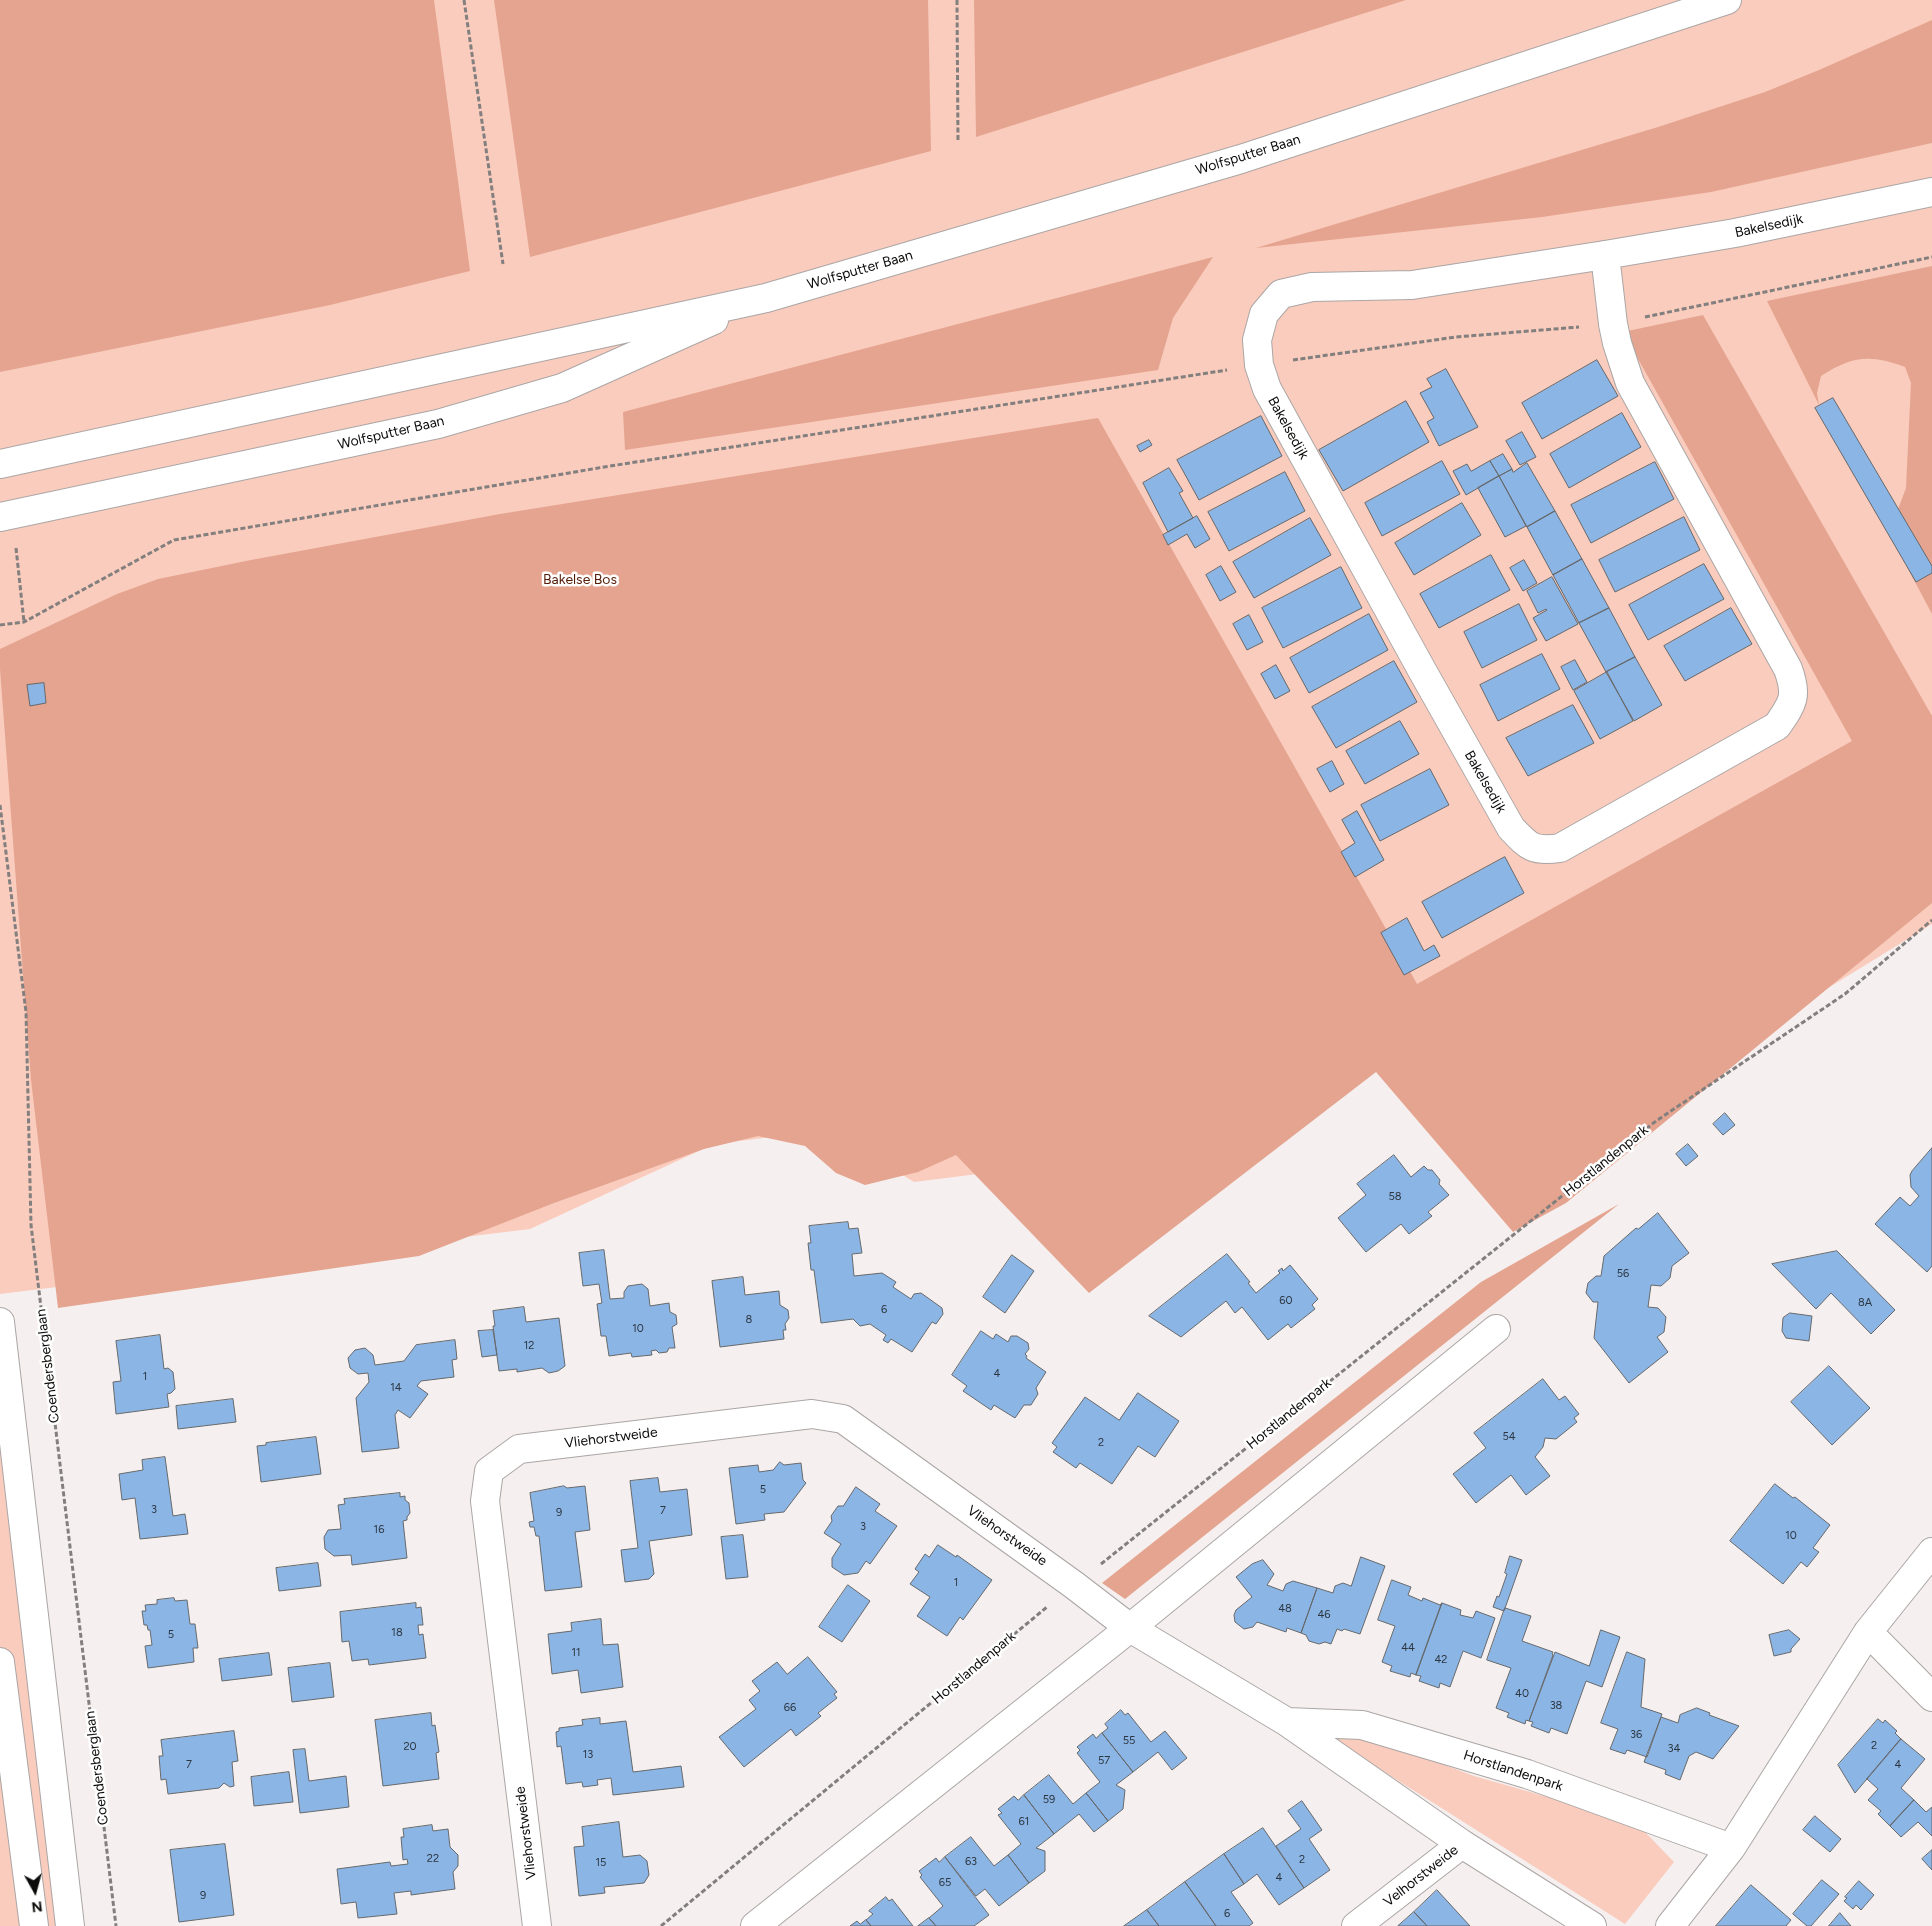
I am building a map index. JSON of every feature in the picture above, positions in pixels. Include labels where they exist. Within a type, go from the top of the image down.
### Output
[{"type":"street","name":"Wolfsputter Baan","points":[[0,464],[766,298],[1241,159],[1727,0]]},
{"type":"street","name":"Bakelsedijk","points":[[1605,255],[1613,324],[1630,383],[1788,669],[1794,685],[1792,705],[1777,726],[1560,848],[1543,850],[1526,844],[1511,828],[1267,389],[1259,365],[1257,340],[1264,314],[1282,294],[1312,287],[1412,285],[1735,233],[1932,192]]},
{"type":"street","name":"Wolfsputter Baan","points":[[0,517],[448,421],[562,388],[766,298]]},
{"type":"street","points":[[0,1322],[70,1926]]},
{"type":"street","points":[[755,1926],[1130,1628],[1496,1329]]},
{"type":"street","name":"Vliehorstweide","points":[[537,1926],[485,1501],[489,1471],[519,1449],[812,1414],[843,1420],[1074,1584],[1130,1628]]},
{"type":"street","points":[[1670,1926],[1731,1848],[1868,1632],[1932,1552]]},
{"type":"street","name":"Horstlandenpark","points":[[1130,1628],[1287,1722],[1462,1844],[1592,1926]]},
{"type":"street","points":[[1868,1632],[1932,1697]]},
{"type":"street","points":[[0,1662],[34,1926]]},
{"type":"street","name":"Horstlandenpark","points":[[1287,1722],[1362,1725],[1527,1774],[1731,1848]]},
{"type":"street","name":"Velhorstweide","points":[[1356,1926],[1462,1844]]},
{"type":"path","points":[[464,0],[503,264]]},
{"type":"path","points":[[957,0],[958,142]]},
{"type":"path","points":[[0,625],[24,622],[174,540],[604,466],[1259,365],[1456,337],[1613,324],[1932,257]]},
{"type":"path","name":"Coendersberglaan","points":[[0,805],[26,1012],[31,1225],[116,1926]]},
{"type":"path","name":"Horstlandenpark","points":[[660,1926],[1074,1584],[1656,1121],[1845,994],[1932,920]]},
{"type":"green space","name":"Bakelse Bos","points":[[0,0],[1932,0],[1932,924],[1536,1168],[1405,1059],[1106,1158],[914,1182],[830,1130],[714,1144],[530,1229],[0,1294]]},
{"type":"green space","points":[[0,0],[434,0],[470,271],[330,305],[0,372]]},
{"type":"green space","points":[[494,0],[928,0],[931,151],[530,257]]},
{"type":"green space","points":[[974,0],[1406,0],[976,137]]},
{"type":"green space","points":[[1932,20],[1932,143],[1711,192],[1542,217],[1256,248],[1658,127],[1765,92]]},
{"type":"green space","points":[[1213,257],[1173,318],[1158,370],[625,450],[623,412]]},
{"type":"green space","points":[[1932,266],[1932,614],[1889,533],[1906,488],[1911,383],[1905,367],[1871,359],[1861,359],[1842,364],[1821,376],[1817,393],[1819,405],[1767,301]]},
{"type":"green space","points":[[1703,315],[1932,716],[1932,903],[1566,1203],[1513,1232],[1376,1072],[1089,1293],[956,1155],[918,1172],[865,1185],[836,1173],[805,1146],[758,1136],[704,1149],[554,1203],[419,1256],[58,1308],[31,1080],[0,649],[117,594],[158,579],[500,514],[1098,418],[1417,984],[1852,741],[1623,332]]},
{"type":"green space","points":[[1619,1204],[1125,1599],[1102,1583],[1481,1282]]},
{"type":"green space","points":[[0,1353],[70,1926],[0,1926]]},
{"type":"green space","points":[[1310,1725],[1408,1751],[1474,1776],[1629,1820],[1646,1833],[1674,1862],[1625,1924]]},
{"type":"building","points":[[1597,360],[1618,396],[1542,439],[1522,403]]},
{"type":"building","points":[[1446,369],[1478,427],[1439,446],[1427,422],[1434,418],[1420,393],[1432,387],[1427,379]]},
{"type":"building","points":[[1833,398],[1932,566],[1932,573],[1916,582],[1815,408]]},
{"type":"building","points":[[1406,401],[1429,442],[1343,491],[1319,450]]},
{"type":"building","points":[[1622,413],[1641,447],[1569,488],[1550,454]]},
{"type":"building","points":[[1261,416],[1282,456],[1199,500],[1177,460]]},
{"type":"building","points":[[1522,432],[1536,457],[1520,465],[1506,441]]},
{"type":"building","points":[[1149,440],[1152,445],[1140,452],[1137,446]]},
{"type":"building","points":[[1503,454],[1512,469],[1499,476],[1490,461]]},
{"type":"building","points":[[1442,461],[1460,494],[1382,536],[1365,503]]},
{"type":"building","points":[[1490,461],[1499,476],[1466,495],[1453,471],[1467,464],[1471,471]]},
{"type":"building","points":[[1655,462],[1674,499],[1591,543],[1571,505]]},
{"type":"building","points":[[1527,463],[1555,511],[1527,527],[1499,476],[1512,469],[1513,472]]},
{"type":"building","points":[[1169,468],[1183,491],[1179,493],[1193,518],[1168,532],[1143,483]]},
{"type":"building","points":[[1285,472],[1305,511],[1229,551],[1208,512]]},
{"type":"building","points":[[1499,476],[1526,526],[1505,537],[1478,488]]},
{"type":"building","points":[[1462,503],[1481,535],[1414,575],[1395,543]]},
{"type":"building","points":[[1555,511],[1582,559],[1553,575],[1527,527]]},
{"type":"building","points":[[1197,516],[1210,539],[1195,548],[1187,534],[1168,545],[1163,535]]},
{"type":"building","points":[[1684,517],[1700,550],[1615,592],[1599,560]]},
{"type":"building","points":[[1310,518],[1331,555],[1254,598],[1233,562]]},
{"type":"building","points":[[1491,555],[1510,590],[1439,628],[1420,594]]},
{"type":"building","points":[[1582,559],[1609,608],[1579,623],[1553,575]]},
{"type":"building","points":[[1524,560],[1537,583],[1523,591],[1510,568]]},
{"type":"building","points":[[1704,564],[1724,599],[1648,640],[1629,605]]},
{"type":"building","points":[[1221,566],[1236,592],[1220,601],[1206,575]]},
{"type":"building","points":[[1341,567],[1362,608],[1283,648],[1262,608]]},
{"type":"building","points":[[1552,577],[1578,624],[1546,641],[1533,618],[1547,610],[1538,613],[1527,591]]},
{"type":"building","points":[[1519,604],[1537,640],[1482,668],[1464,632]]},
{"type":"building","points":[[1609,608],[1635,657],[1606,672],[1579,623]]},
{"type":"building","points":[[1731,608],[1752,644],[1685,681],[1664,646]]},
{"type":"building","points":[[1369,614],[1388,650],[1309,693],[1290,658]]},
{"type":"building","points":[[1249,615],[1263,642],[1247,650],[1233,624]]},
{"type":"building","points":[[1542,654],[1560,689],[1498,721],[1480,685]]},
{"type":"building","points":[[1635,657],[1662,705],[1634,721],[1606,672]]},
{"type":"building","points":[[1575,660],[1587,682],[1573,690],[1561,667]]},
{"type":"building","points":[[1394,661],[1417,702],[1336,748],[1312,707]]},
{"type":"building","points":[[1276,665],[1290,691],[1275,699],[1261,674]]},
{"type":"building","points":[[1607,672],[1633,721],[1600,739],[1574,691]]},
{"type":"building","points":[[44,683],[46,703],[30,706],[27,685]]},
{"type":"building","points":[[1573,705],[1594,743],[1528,776],[1506,738]]},
{"type":"building","points":[[1400,721],[1419,754],[1365,784],[1346,751]]},
{"type":"building","points":[[1332,761],[1344,784],[1330,792],[1317,769]]},
{"type":"building","points":[[1430,769],[1449,805],[1380,841],[1361,805]]},
{"type":"building","points":[[1357,811],[1384,860],[1355,877],[1341,852],[1355,843],[1342,820]]},
{"type":"building","points":[[1505,857],[1524,893],[1442,938],[1422,902]]},
{"type":"building","points":[[1407,918],[1424,951],[1434,945],[1440,956],[1404,975],[1381,933]]},
{"type":"building","points":[[1725,1113],[1735,1125],[1723,1135],[1713,1124]]},
{"type":"building","points":[[1688,1144],[1698,1156],[1686,1166],[1676,1154]]},
{"type":"building","points":[[1932,1148],[1932,1266],[1927,1272],[1875,1224],[1900,1197],[1910,1206],[1919,1196],[1911,1187],[1910,1175]]},
{"type":"building","points":[[1394,1155],[1411,1177],[1424,1166],[1428,1170],[1432,1170],[1440,1180],[1439,1184],[1449,1195],[1428,1212],[1432,1216],[1409,1234],[1401,1224],[1366,1252],[1338,1218],[1366,1195],[1357,1184]]},
{"type":"building","points":[[1658,1213],[1689,1253],[1672,1266],[1670,1278],[1661,1286],[1651,1285],[1648,1307],[1658,1308],[1666,1317],[1664,1332],[1657,1337],[1668,1352],[1629,1383],[1594,1338],[1598,1302],[1593,1302],[1586,1293],[1588,1283],[1596,1276],[1601,1276],[1604,1256],[1636,1228],[1638,1229]]},
{"type":"building","points":[[848,1222],[849,1229],[858,1228],[862,1253],[852,1254],[854,1276],[882,1273],[896,1282],[893,1287],[911,1299],[914,1294],[921,1293],[942,1308],[943,1314],[936,1324],[932,1322],[912,1352],[891,1339],[888,1343],[883,1340],[886,1335],[870,1324],[860,1326],[853,1319],[821,1323],[814,1270],[811,1270],[808,1243],[811,1243],[809,1226]]},
{"type":"building","points":[[604,1250],[610,1299],[624,1298],[624,1292],[628,1286],[642,1284],[648,1289],[650,1306],[669,1303],[670,1312],[676,1315],[677,1324],[672,1327],[675,1348],[669,1348],[667,1352],[659,1353],[656,1350],[651,1351],[652,1355],[632,1357],[631,1353],[609,1356],[606,1336],[601,1336],[597,1304],[602,1303],[599,1284],[583,1286],[579,1253]]},
{"type":"building","points":[[1837,1251],[1895,1310],[1871,1334],[1831,1293],[1816,1309],[1772,1264]]},
{"type":"building","points":[[1227,1254],[1250,1282],[1248,1283],[1256,1293],[1280,1273],[1278,1271],[1282,1268],[1283,1271],[1290,1265],[1318,1299],[1312,1305],[1315,1309],[1291,1328],[1288,1324],[1268,1340],[1242,1307],[1235,1313],[1226,1301],[1181,1337],[1149,1316]]},
{"type":"building","points":[[1012,1255],[1034,1271],[1005,1313],[983,1297]]},
{"type":"building","points":[[743,1277],[745,1295],[779,1291],[780,1305],[788,1310],[789,1318],[785,1324],[786,1330],[783,1330],[784,1339],[720,1347],[712,1281]]},
{"type":"building","points":[[524,1307],[526,1322],[559,1318],[565,1366],[558,1371],[549,1373],[542,1368],[517,1372],[517,1369],[499,1371],[493,1311]]},
{"type":"building","points":[[1790,1313],[1812,1316],[1809,1341],[1786,1338],[1782,1331],[1783,1318]]},
{"type":"building","points":[[493,1330],[497,1355],[482,1357],[478,1331]]},
{"type":"building","points":[[981,1331],[993,1339],[996,1334],[1008,1342],[1011,1336],[1017,1336],[1028,1343],[1029,1349],[1025,1354],[1026,1358],[1046,1372],[1036,1388],[1038,1394],[1031,1405],[1024,1405],[1015,1418],[994,1405],[991,1410],[963,1391],[967,1386],[952,1375]]},
{"type":"building","points":[[160,1335],[164,1369],[168,1368],[173,1372],[175,1389],[167,1394],[169,1407],[116,1414],[113,1382],[121,1381],[116,1341]]},
{"type":"building","points":[[455,1340],[457,1359],[452,1360],[454,1377],[421,1381],[417,1386],[428,1394],[410,1418],[398,1410],[395,1415],[399,1448],[362,1452],[356,1398],[369,1382],[368,1373],[358,1374],[350,1368],[348,1358],[355,1350],[365,1348],[373,1355],[375,1365],[404,1361],[416,1345]]},
{"type":"building","points":[[1829,1366],[1870,1408],[1832,1445],[1791,1402]]},
{"type":"building","points":[[1543,1379],[1559,1400],[1565,1396],[1579,1414],[1574,1418],[1577,1422],[1556,1439],[1545,1438],[1543,1447],[1535,1457],[1550,1476],[1526,1495],[1511,1475],[1476,1503],[1453,1474],[1486,1448],[1474,1433]]},
{"type":"building","points":[[1138,1393],[1179,1421],[1155,1457],[1138,1446],[1112,1484],[1080,1463],[1076,1468],[1053,1452],[1057,1447],[1052,1443],[1085,1397],[1119,1420]]},
{"type":"building","points":[[233,1399],[236,1422],[178,1429],[176,1406]]},
{"type":"building","points":[[316,1437],[321,1474],[261,1482],[257,1446],[266,1445],[266,1443]]},
{"type":"building","points":[[165,1457],[173,1516],[185,1514],[188,1534],[140,1539],[135,1498],[122,1500],[119,1474],[143,1470],[142,1460]]},
{"type":"building","points":[[780,1462],[784,1465],[801,1463],[803,1480],[806,1483],[784,1512],[764,1514],[765,1520],[736,1524],[729,1468],[758,1465],[759,1472],[773,1470]]},
{"type":"building","points":[[658,1478],[660,1492],[687,1489],[692,1535],[649,1541],[654,1574],[649,1579],[625,1582],[621,1550],[638,1548],[630,1481]]},
{"type":"building","points":[[1775,1484],[1793,1498],[1795,1497],[1830,1525],[1813,1548],[1819,1552],[1807,1567],[1801,1562],[1783,1584],[1730,1541]]},
{"type":"building","points":[[564,1486],[567,1488],[585,1486],[590,1530],[575,1532],[582,1587],[545,1591],[539,1536],[536,1536],[534,1527],[530,1527],[529,1522],[534,1521],[530,1493]]},
{"type":"building","points":[[856,1487],[880,1504],[875,1511],[897,1526],[870,1564],[866,1561],[858,1573],[844,1575],[832,1567],[832,1558],[841,1544],[824,1533],[832,1521],[831,1516],[838,1506],[843,1506]]},
{"type":"building","points":[[400,1493],[400,1497],[405,1496],[405,1500],[409,1503],[410,1513],[407,1520],[403,1521],[407,1558],[352,1565],[351,1555],[334,1556],[325,1549],[324,1537],[328,1530],[341,1529],[338,1505],[345,1504],[344,1499]]},
{"type":"building","points":[[743,1535],[748,1577],[726,1579],[721,1537]]},
{"type":"building","points":[[938,1545],[956,1557],[957,1555],[992,1580],[963,1620],[960,1617],[947,1636],[917,1616],[930,1597],[910,1584],[919,1572],[915,1569],[925,1554],[929,1557]]},
{"type":"building","points":[[1510,1556],[1522,1560],[1504,1611],[1493,1607],[1497,1596],[1499,1597],[1507,1574],[1505,1573]]},
{"type":"building","points":[[1361,1557],[1385,1566],[1360,1634],[1337,1629],[1331,1644],[1325,1642],[1319,1644],[1309,1641],[1306,1635],[1301,1633],[1317,1588],[1333,1593],[1335,1586],[1343,1583],[1351,1586]]},
{"type":"building","points":[[1263,1560],[1274,1574],[1267,1585],[1283,1591],[1286,1584],[1293,1581],[1317,1588],[1301,1633],[1287,1628],[1286,1632],[1257,1622],[1253,1627],[1244,1629],[1235,1622],[1234,1615],[1236,1610],[1252,1597],[1236,1577],[1252,1564]]},
{"type":"building","points":[[318,1563],[321,1586],[279,1591],[276,1568]]},
{"type":"building","points":[[1392,1580],[1411,1587],[1408,1595],[1422,1601],[1423,1598],[1440,1605],[1442,1603],[1416,1675],[1411,1673],[1410,1677],[1390,1671],[1392,1666],[1382,1662],[1395,1626],[1378,1620]]},
{"type":"building","points":[[848,1585],[870,1601],[842,1642],[819,1627]]},
{"type":"building","points":[[174,1598],[175,1601],[187,1600],[190,1624],[195,1624],[198,1648],[193,1648],[194,1662],[148,1668],[145,1646],[152,1645],[150,1630],[148,1630],[147,1625],[144,1625],[142,1611],[146,1611],[145,1605],[157,1604],[157,1600]]},
{"type":"building","points":[[416,1603],[416,1608],[421,1607],[423,1625],[418,1625],[419,1635],[423,1634],[426,1658],[369,1665],[368,1659],[352,1661],[349,1641],[342,1642],[340,1612]]},
{"type":"building","points":[[1442,1603],[1461,1610],[1460,1615],[1473,1618],[1476,1611],[1495,1618],[1481,1658],[1463,1651],[1450,1687],[1440,1683],[1439,1688],[1419,1681],[1421,1676],[1416,1675]]},
{"type":"building","points":[[1505,1608],[1531,1616],[1522,1641],[1553,1652],[1529,1721],[1526,1720],[1525,1724],[1507,1717],[1509,1713],[1496,1708],[1511,1668],[1487,1660]]},
{"type":"building","points":[[601,1619],[603,1645],[618,1644],[623,1687],[581,1693],[578,1670],[552,1674],[548,1634],[572,1631],[571,1623]]},
{"type":"building","points":[[1601,1630],[1620,1637],[1602,1687],[1586,1681],[1567,1734],[1551,1728],[1549,1733],[1531,1726],[1533,1722],[1529,1721],[1555,1652],[1589,1666]]},
{"type":"building","points":[[1789,1630],[1800,1639],[1791,1649],[1791,1652],[1774,1656],[1769,1635]]},
{"type":"building","points":[[1627,1652],[1645,1659],[1641,1707],[1662,1714],[1647,1757],[1627,1750],[1625,1754],[1610,1749],[1618,1729],[1601,1723]]},
{"type":"building","points":[[269,1653],[272,1675],[222,1681],[219,1659]]},
{"type":"building","points":[[808,1657],[837,1692],[834,1694],[837,1698],[818,1713],[821,1716],[796,1736],[791,1729],[744,1767],[719,1737],[756,1709],[749,1700],[760,1691],[752,1681],[777,1662],[787,1674]]},
{"type":"building","points":[[330,1663],[334,1697],[292,1702],[288,1668]]},
{"type":"building","points":[[1697,1708],[1710,1713],[1709,1715],[1739,1726],[1713,1759],[1696,1752],[1689,1756],[1680,1780],[1665,1774],[1666,1770],[1644,1762],[1661,1717],[1678,1723],[1680,1715]]},
{"type":"building","points":[[1121,1710],[1125,1715],[1128,1713],[1151,1742],[1165,1731],[1187,1758],[1172,1770],[1158,1752],[1133,1772],[1102,1733],[1108,1728],[1105,1724]]},
{"type":"building","points":[[431,1713],[432,1726],[435,1725],[439,1752],[436,1753],[439,1779],[383,1786],[375,1720]]},
{"type":"building","points":[[600,1718],[600,1724],[626,1721],[633,1772],[681,1766],[684,1787],[613,1795],[611,1778],[597,1780],[598,1785],[583,1787],[582,1782],[566,1784],[561,1746],[557,1747],[556,1732],[559,1731],[559,1728],[583,1725],[582,1720]]},
{"type":"building","points":[[1878,1719],[1883,1723],[1885,1720],[1897,1731],[1895,1733],[1901,1739],[1855,1793],[1838,1765]]},
{"type":"building","points":[[234,1731],[238,1761],[232,1762],[234,1786],[230,1787],[224,1783],[219,1788],[168,1794],[166,1779],[161,1780],[159,1756],[163,1756],[161,1740]]},
{"type":"building","points":[[1102,1733],[1133,1772],[1116,1785],[1125,1790],[1123,1809],[1108,1821],[1086,1793],[1100,1782],[1077,1753],[1080,1750],[1077,1747],[1093,1734],[1096,1738]]},
{"type":"building","points":[[1901,1739],[1925,1759],[1901,1788],[1914,1800],[1890,1826],[1878,1814],[1881,1811],[1868,1800],[1878,1789],[1867,1779]]},
{"type":"building","points":[[305,1749],[309,1781],[346,1776],[349,1807],[300,1813],[293,1750]]},
{"type":"building","points":[[289,1772],[293,1802],[254,1806],[251,1777]]},
{"type":"building","points":[[1049,1775],[1073,1804],[1086,1793],[1108,1821],[1094,1832],[1079,1814],[1054,1834],[1024,1795]]},
{"type":"building","points":[[1024,1795],[1054,1834],[1036,1848],[1045,1851],[1045,1871],[1029,1883],[1008,1855],[1021,1844],[998,1815],[1002,1813],[998,1809],[1014,1796],[1018,1800]]},
{"type":"building","points":[[1914,1800],[1926,1812],[1932,1807],[1932,1836],[1918,1822],[1901,1837],[1890,1826]]},
{"type":"building","points":[[1302,1801],[1322,1830],[1309,1839],[1330,1870],[1304,1888],[1276,1846],[1301,1829],[1288,1811]]},
{"type":"building","points":[[1815,1816],[1841,1839],[1830,1852],[1803,1830]]},
{"type":"building","points":[[619,1822],[623,1857],[640,1855],[647,1861],[649,1875],[644,1883],[604,1887],[605,1893],[579,1896],[574,1847],[584,1846],[582,1827]]},
{"type":"building","points":[[432,1825],[433,1831],[448,1829],[450,1847],[458,1855],[458,1866],[453,1872],[455,1889],[411,1895],[411,1891],[394,1893],[397,1914],[358,1918],[356,1902],[341,1904],[337,1869],[390,1862],[391,1866],[408,1864],[407,1859],[403,1860],[401,1837],[404,1837],[403,1829]]},
{"type":"building","points":[[1263,1828],[1304,1888],[1279,1905],[1257,1874],[1244,1884],[1224,1854]]},
{"type":"building","points":[[971,1837],[994,1866],[1008,1855],[1029,1883],[999,1906],[985,1889],[976,1896],[945,1857]]},
{"type":"building","points":[[225,1844],[234,1915],[179,1922],[170,1850]]},
{"type":"building","points":[[1932,1850],[1932,1870],[1922,1859]]},
{"type":"building","points":[[1224,1854],[1244,1884],[1231,1892],[1253,1923],[1249,1926],[1216,1926],[1185,1882]]},
{"type":"building","points":[[945,1857],[989,1915],[974,1926],[936,1926],[929,1918],[943,1906],[920,1877],[922,1875],[919,1871],[936,1858],[939,1862]]},
{"type":"building","points":[[1822,1880],[1839,1894],[1811,1926],[1807,1926],[1793,1914]]},
{"type":"building","points":[[1859,1881],[1874,1895],[1861,1910],[1856,1905],[1853,1909],[1844,1901],[1847,1898],[1845,1897]]},
{"type":"building","points":[[1185,1882],[1216,1926],[1159,1926],[1147,1910]]},
{"type":"building","points":[[1751,1885],[1791,1920],[1786,1926],[1716,1926]]},
{"type":"building","points":[[1437,1890],[1470,1926],[1427,1926],[1414,1912]]},
{"type":"building","points":[[886,1897],[889,1901],[892,1899],[913,1926],[871,1926],[866,1920],[873,1914],[869,1911]]},
{"type":"building","points":[[1147,1910],[1159,1926],[1124,1926]]},
{"type":"building","points":[[1414,1912],[1427,1926],[1398,1926]]},
{"type":"building","points":[[1840,1913],[1851,1926],[1829,1926]]},
{"type":"building","points":[[929,1918],[936,1926],[918,1926]]},
{"type":"building","points":[[866,1920],[871,1926],[850,1926],[857,1921],[860,1924]]}]
